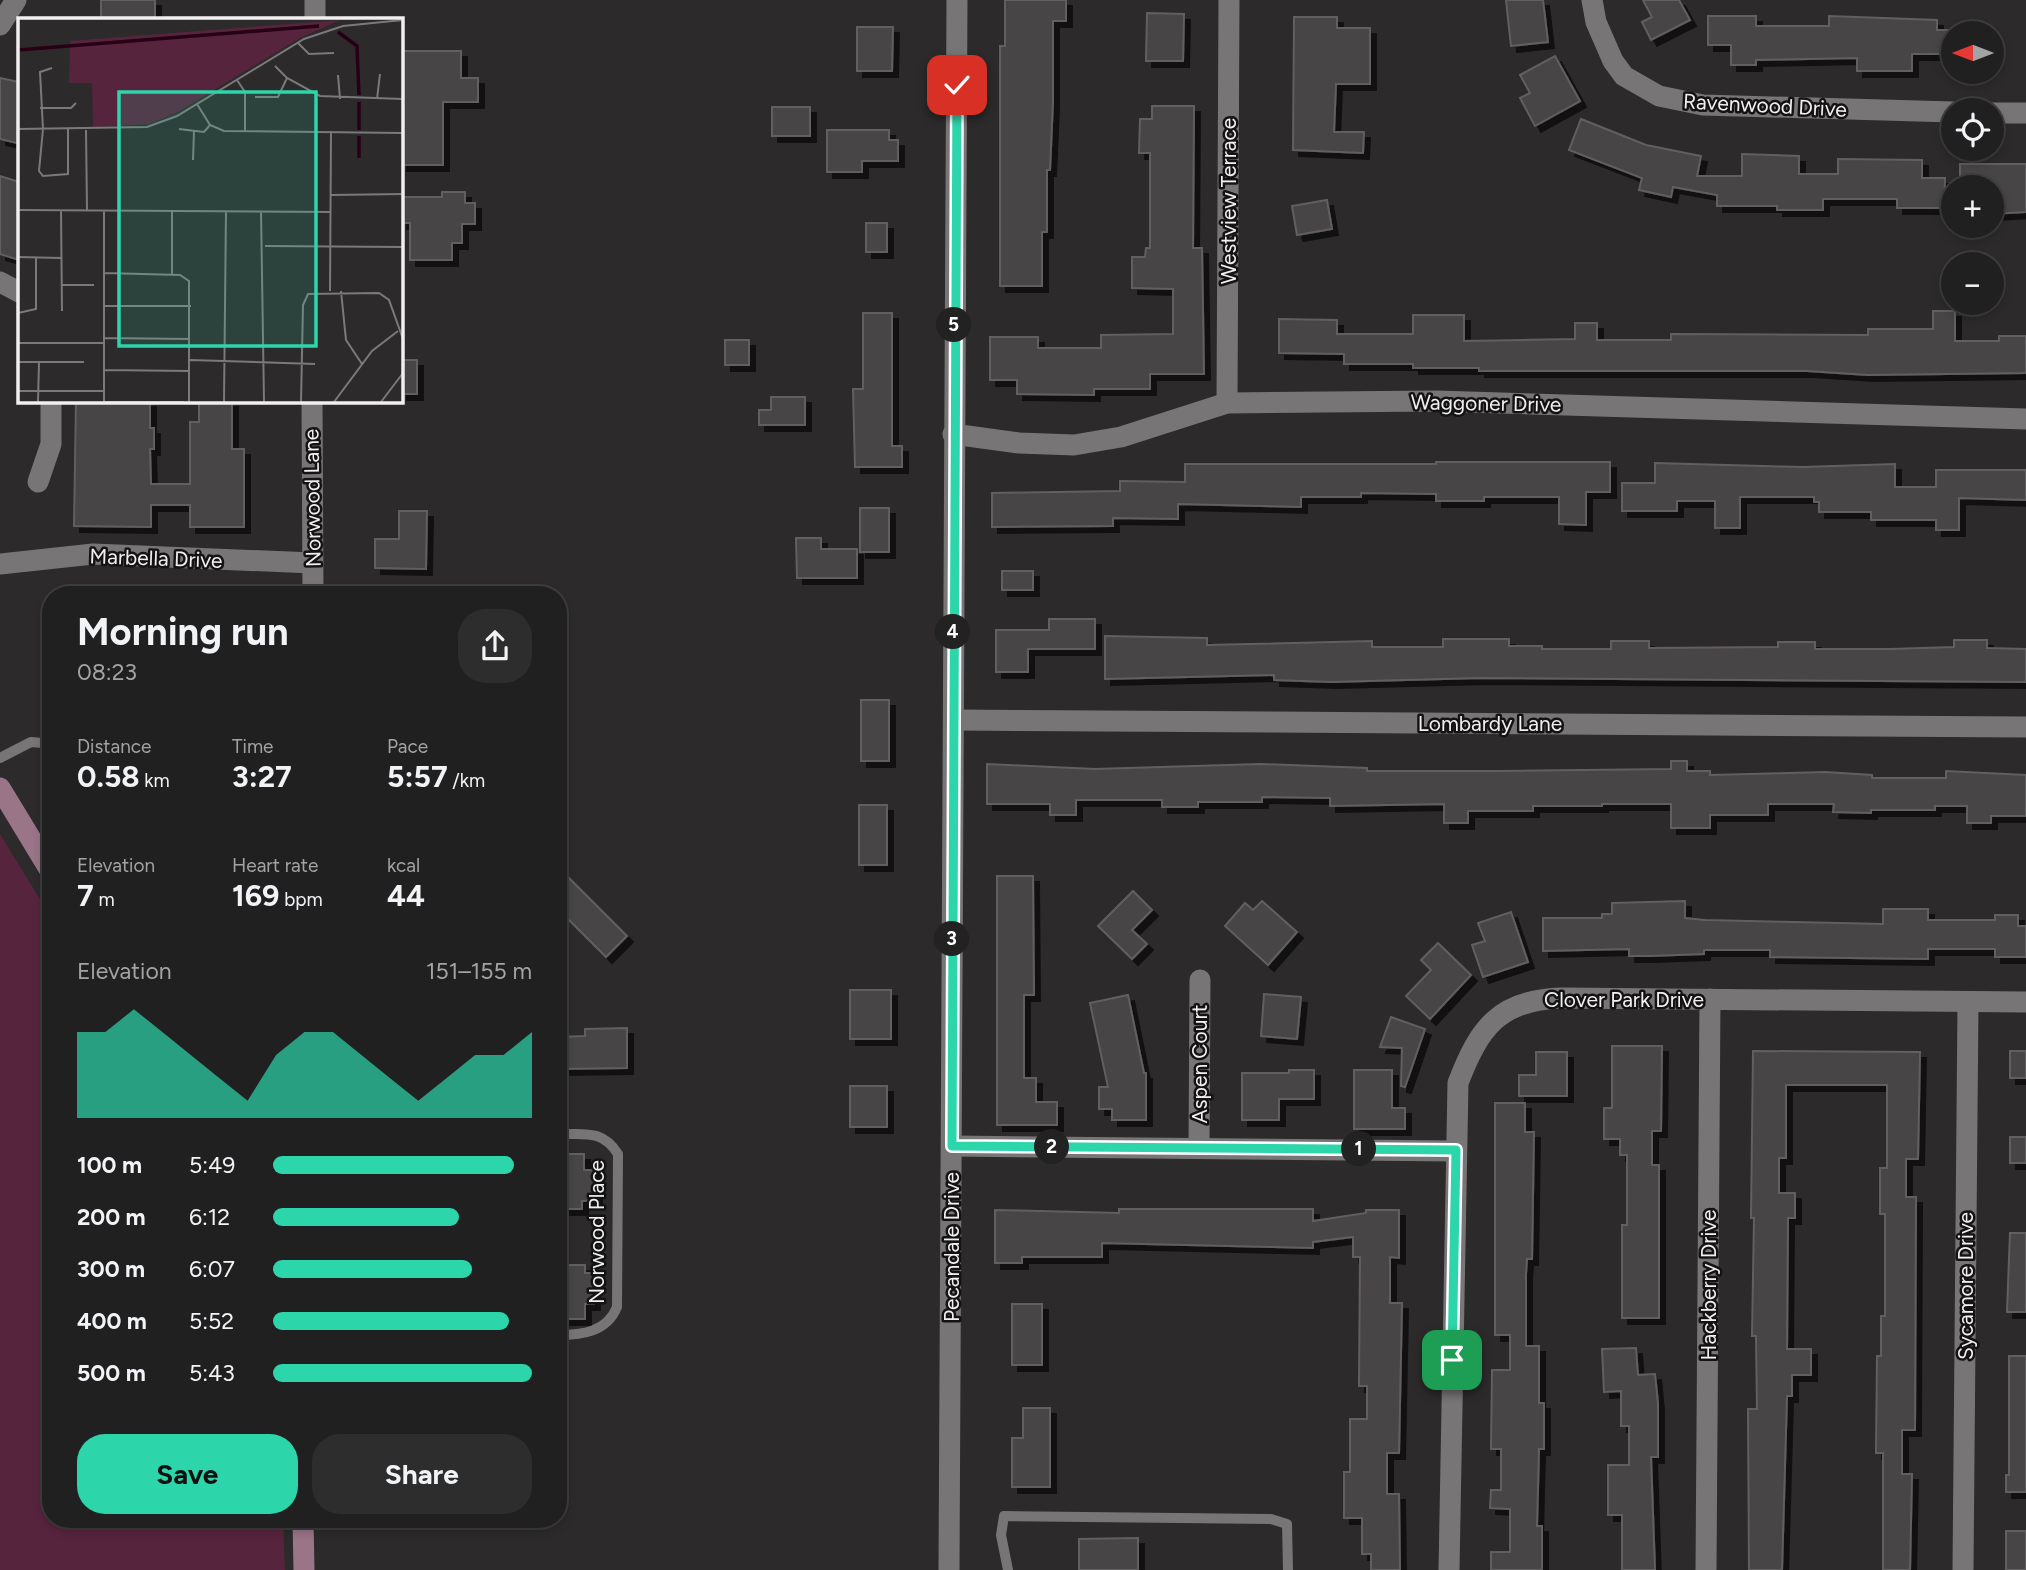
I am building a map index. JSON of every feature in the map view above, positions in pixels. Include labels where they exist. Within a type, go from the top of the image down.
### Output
[{"type":"main road","points":[[0,788],[42,857]]},
{"type":"main road","points":[[303,1528],[304,1570]]},
{"type":"street","points":[[315,0],[315,18]]},
{"type":"street","name":"Pecandale Drive","points":[[949,1570],[957,0]]},
{"type":"street","name":"Westview Terrace","points":[[1227,403],[1229,0]]},
{"type":"street","name":"Ravenwood Drive","points":[[1592,0],[1596,22],[1613,61],[1624,76],[1660,96],[1703,105],[1941,112]]},
{"type":"street","points":[[2004,113],[2026,113]]},
{"type":"street","points":[[0,282],[18,291]]},
{"type":"street","name":"Waggoner Drive","points":[[953,434],[1019,443],[1074,445],[1121,437],[1227,403],[1436,401],[2026,419]]},
{"type":"street","points":[[38,482],[51,444],[51,402]]},
{"type":"street","name":"Norwood Lane","points":[[312,402],[313,586]]},
{"type":"street","name":"Marbella Drive","points":[[0,564],[93,554],[313,563]]},
{"type":"street","name":"Lombardy Lane","points":[[954,720],[2026,727]]},
{"type":"street","name":"Aspen Court","points":[[1199,1148],[1200,981]]},
{"type":"street","name":"Clover Park Drive","points":[[1450,1570],[1458,1083],[1470,1052],[1504,1011],[1531,999],[2026,1002]]},
{"type":"street","name":"Hackberry Drive","points":[[1706,1570],[1710,999]]},
{"type":"street","name":"Sycamore Drive","points":[[1963,1570],[1968,1002]]},
{"type":"street","points":[[952,1146],[1456,1150]]},
{"type":"lane","points":[[0,758],[31,742],[42,743]]},
{"type":"lane","name":"Norwood Place","points":[[567,1134],[599,1135],[609,1140],[618,1154],[617,1307],[613,1317],[600,1329],[581,1335],[567,1335]]},
{"type":"lane","points":[[1008,1570],[1001,1535],[1004,1516],[1271,1519],[1287,1524],[1288,1570]]},
{"type":"shaded area","points":[[0,834],[42,902],[42,1528],[283,1528],[285,1570],[0,1570]]},
{"type":"building","points":[[101,0],[155,0],[155,18],[101,18]]},
{"type":"building","points":[[1005,0],[1066,0],[1066,21],[1053,21],[1053,101],[1050,170],[1047,170],[1047,232],[1042,232],[1042,286],[1000,286],[1000,46],[1005,46]]},
{"type":"building","points":[[1506,0],[1543,0],[1548,42],[1511,46]]},
{"type":"building","points":[[1643,0],[1679,0],[1690,20],[1651,40],[1642,22],[1652,17]]},
{"type":"building","points":[[1147,13],[1184,14],[1183,61],[1146,61]]},
{"type":"building","points":[[1708,16],[1756,16],[1756,26],[1829,26],[1829,16],[1937,20],[1937,30],[1941,30],[1941,54],[1912,54],[1912,71],[1857,71],[1857,58],[1756,60],[1756,65],[1731,65],[1731,45],[1708,45]]},
{"type":"building","points":[[1294,17],[1337,17],[1337,28],[1370,28],[1370,84],[1336,84],[1334,132],[1364,132],[1363,153],[1293,150]]},
{"type":"building","points":[[857,27],[893,27],[892,71],[857,71]]},
{"type":"building","points":[[402,51],[461,51],[461,78],[478,78],[478,102],[443,102],[443,165],[402,165]]},
{"type":"building","points":[[1555,56],[1580,101],[1535,126],[1520,98],[1530,93],[1520,75]]},
{"type":"building","points":[[0,78],[18,82],[18,112],[17,143],[0,139]]},
{"type":"building","points":[[1152,106],[1194,106],[1193,248],[1202,248],[1204,374],[1150,374],[1150,389],[1094,389],[1094,395],[1017,394],[1017,380],[990,380],[990,337],[1038,337],[1038,348],[1101,348],[1101,335],[1173,334],[1173,289],[1132,288],[1132,257],[1145,257],[1146,248],[1150,248],[1150,153],[1139,153],[1140,119],[1152,119]]},
{"type":"building","points":[[772,107],[810,107],[810,136],[772,136]]},
{"type":"building","points":[[1581,119],[1646,145],[1701,156],[1697,176],[1742,176],[1742,154],[1799,156],[1799,174],[1838,174],[1838,159],[1922,160],[1922,178],[1941,178],[1941,208],[1897,208],[1897,199],[1823,199],[1823,210],[1777,210],[1777,206],[1717,206],[1717,195],[1673,187],[1671,197],[1639,190],[1642,178],[1569,150]]},
{"type":"building","points":[[827,130],[889,130],[889,140],[898,140],[898,161],[862,161],[862,172],[827,172]]},
{"type":"building","points":[[1960,164],[2026,164],[2026,212],[2004,213],[2004,175],[1960,175]]},
{"type":"building","points":[[0,176],[18,182],[18,260],[0,254]]},
{"type":"building","points":[[442,192],[465,192],[465,203],[475,203],[475,224],[462,224],[462,243],[452,243],[452,260],[410,260],[410,223],[402,223],[402,197],[442,197]]},
{"type":"building","points":[[1327,200],[1332,229],[1297,235],[1292,206]]},
{"type":"building","points":[[866,223],[887,223],[887,252],[866,252]]},
{"type":"building","points":[[1933,311],[1941,311],[1941,315],[1955,315],[1955,341],[1999,341],[1999,336],[2026,336],[2026,373],[1868,375],[1807,371],[1479,371],[1479,368],[1413,368],[1413,364],[1344,364],[1344,354],[1279,353],[1279,319],[1337,320],[1337,334],[1413,334],[1413,315],[1464,315],[1464,341],[1575,339],[1575,323],[1597,323],[1597,340],[1671,340],[1671,334],[1868,335],[1868,329],[1933,329]]},
{"type":"building","points":[[863,313],[892,313],[892,446],[902,446],[902,467],[855,467],[853,389],[863,389]]},
{"type":"building","points":[[725,340],[749,340],[749,365],[725,365]]},
{"type":"building","points":[[402,360],[417,360],[417,394],[402,394]]},
{"type":"building","points":[[771,397],[805,397],[805,425],[759,425],[759,410],[771,410]]},
{"type":"building","points":[[76,402],[150,402],[150,428],[154,428],[154,449],[150,449],[151,484],[190,484],[190,422],[199,422],[199,402],[232,402],[232,449],[244,449],[244,527],[190,527],[190,505],[151,505],[151,527],[74,526]]},
{"type":"building","points":[[1610,462],[1610,492],[1586,492],[1586,525],[1559,524],[1559,497],[1484,497],[1484,501],[1436,501],[1436,494],[1361,493],[1361,497],[1301,497],[1301,507],[1178,504],[1178,519],[1113,518],[1113,526],[992,527],[992,493],[1120,491],[1120,481],[1185,482],[1185,464]]},
{"type":"building","points":[[1655,463],[1803,467],[1895,464],[1895,487],[1936,487],[1936,470],[2026,470],[2026,500],[1959,498],[1959,530],[1936,530],[1936,520],[1871,520],[1871,512],[1819,512],[1819,502],[1814,502],[1814,497],[1740,497],[1740,528],[1715,528],[1715,501],[1677,501],[1677,511],[1622,511],[1622,483],[1655,483]]},
{"type":"building","points":[[860,508],[889,508],[889,552],[860,552]]},
{"type":"building","points":[[399,511],[427,511],[426,569],[375,568],[375,539],[399,539]]},
{"type":"building","points":[[796,538],[821,538],[821,549],[857,549],[857,578],[797,578]]},
{"type":"building","points":[[1002,571],[1033,571],[1033,590],[1002,590]]},
{"type":"building","points":[[1049,619],[1095,619],[1095,649],[1028,649],[1028,672],[996,672],[996,630],[1049,630]]},
{"type":"building","points":[[1105,636],[1207,638],[1207,645],[1372,641],[1372,647],[1443,647],[1443,639],[1509,639],[1509,646],[1542,646],[1542,649],[1611,649],[1611,641],[1649,641],[1649,648],[1778,647],[1778,642],[1815,642],[1815,649],[1890,649],[1954,647],[1954,640],[1987,640],[1987,648],[2026,649],[2026,682],[1481,678],[1331,682],[1274,680],[1274,675],[1105,679]]},
{"type":"building","points":[[861,700],[889,700],[889,761],[861,761]]},
{"type":"building","points":[[1671,761],[1687,761],[1687,771],[1710,771],[1710,775],[1825,772],[1872,775],[1872,778],[1946,778],[1946,771],[2026,775],[2026,816],[1991,816],[1991,823],[1967,823],[1967,806],[1935,806],[1935,810],[1871,810],[1871,813],[1833,812],[1834,804],[1768,804],[1768,815],[1710,815],[1710,828],[1671,828],[1671,804],[1533,806],[1533,811],[1468,811],[1468,823],[1444,823],[1444,804],[1330,806],[1330,798],[1262,797],[1262,802],[1198,802],[1198,807],[1162,807],[1162,800],[1076,800],[1076,815],[1050,815],[1050,804],[987,804],[987,764],[1095,769],[1261,764],[1367,768],[1367,771],[1496,771],[1671,769]]},
{"type":"building","points":[[859,805],[887,805],[887,865],[859,865]]},
{"type":"building","points":[[567,876],[627,936],[606,957],[567,918]]},
{"type":"building","points":[[997,876],[1033,876],[1034,995],[1024,995],[1024,1078],[1036,1078],[1036,1102],[1057,1102],[1057,1125],[997,1125]]},
{"type":"building","points":[[1133,891],[1152,910],[1132,930],[1147,944],[1132,959],[1098,926]]},
{"type":"building","points":[[1262,901],[1297,932],[1268,965],[1225,926],[1245,903],[1253,910]]},
{"type":"building","points":[[1685,901],[1685,918],[1705,920],[1883,924],[1883,909],[1928,909],[1928,920],[1995,920],[1995,915],[2018,915],[2018,926],[2026,926],[2026,957],[1995,957],[1995,949],[1928,949],[1928,959],[1770,957],[1770,950],[1704,950],[1704,954],[1649,956],[1629,956],[1629,949],[1543,951],[1543,918],[1602,918],[1602,914],[1612,914],[1612,903]]},
{"type":"building","points":[[1511,912],[1528,962],[1483,977],[1472,945],[1485,941],[1478,923]]},
{"type":"building","points":[[1438,943],[1471,975],[1430,1019],[1406,996],[1431,970],[1421,960]]},
{"type":"building","points":[[850,990],[891,990],[891,1039],[850,1039]]},
{"type":"building","points":[[1264,994],[1301,997],[1297,1039],[1261,1036]]},
{"type":"building","points":[[1128,995],[1146,1073],[1146,1120],[1112,1120],[1112,1109],[1099,1109],[1099,1087],[1108,1087],[1090,1003]]},
{"type":"building","points":[[1391,1017],[1425,1029],[1405,1087],[1401,1086],[1402,1048],[1380,1047]]},
{"type":"building","points":[[627,1028],[627,1068],[567,1069],[567,1037],[585,1036],[585,1029]]},
{"type":"building","points":[[1612,1046],[1662,1046],[1661,1131],[1652,1131],[1652,1165],[1659,1165],[1659,1318],[1622,1318],[1622,1225],[1627,1225],[1627,1155],[1620,1155],[1620,1139],[1604,1139],[1604,1108],[1612,1108]]},
{"type":"building","points":[[1753,1051],[1920,1052],[1918,1159],[1906,1159],[1906,1197],[1916,1197],[1915,1430],[1902,1430],[1902,1474],[1912,1474],[1910,1570],[1883,1570],[1883,1453],[1876,1453],[1877,1356],[1881,1356],[1881,1316],[1885,1316],[1885,1214],[1880,1214],[1880,1168],[1887,1168],[1887,1085],[1786,1085],[1786,1158],[1779,1158],[1779,1193],[1795,1193],[1795,1218],[1788,1218],[1787,1349],[1811,1349],[1811,1375],[1792,1375],[1792,1396],[1787,1396],[1782,1570],[1749,1570],[1748,1409],[1757,1409],[1756,1336],[1752,1336]]},
{"type":"building","points":[[2010,1051],[2026,1051],[2026,1078],[2010,1078]]},
{"type":"building","points":[[1536,1052],[1567,1052],[1567,1096],[1519,1096],[1519,1075],[1536,1075]]},
{"type":"building","points":[[1289,1070],[1314,1070],[1314,1099],[1279,1099],[1279,1120],[1242,1120],[1242,1073],[1289,1073]]},
{"type":"building","points":[[1354,1070],[1392,1070],[1392,1108],[1405,1108],[1405,1129],[1354,1129]]},
{"type":"building","points":[[850,1086],[887,1086],[887,1127],[850,1127]]},
{"type":"building","points":[[1495,1103],[1525,1103],[1525,1132],[1534,1132],[1532,1259],[1527,1259],[1526,1346],[1539,1346],[1539,1403],[1544,1403],[1544,1449],[1539,1449],[1537,1526],[1542,1526],[1542,1570],[1491,1570],[1491,1552],[1510,1552],[1510,1509],[1490,1508],[1491,1490],[1501,1490],[1501,1449],[1491,1449],[1492,1370],[1510,1370],[1510,1335],[1495,1335]]},
{"type":"building","points":[[2010,1137],[2026,1137],[2026,1163],[2010,1163]]},
{"type":"building","points":[[567,1154],[584,1154],[584,1170],[596,1170],[596,1201],[582,1201],[582,1209],[567,1209]]},
{"type":"building","points":[[1119,1209],[1313,1209],[1313,1221],[1366,1213],[1366,1210],[1399,1210],[1399,1258],[1390,1257],[1390,1303],[1402,1303],[1399,1453],[1387,1453],[1387,1494],[1399,1494],[1400,1570],[1371,1570],[1371,1554],[1362,1554],[1362,1518],[1344,1518],[1344,1472],[1350,1472],[1350,1419],[1367,1419],[1367,1386],[1359,1386],[1360,1257],[1353,1257],[1353,1237],[1313,1242],[1313,1248],[1102,1243],[1102,1257],[1022,1257],[1022,1263],[995,1263],[995,1210],[1119,1213]]},
{"type":"building","points":[[2010,1233],[2026,1233],[2026,1312],[2007,1312]]},
{"type":"building","points":[[567,1265],[585,1265],[585,1273],[594,1273],[594,1304],[585,1304],[585,1319],[567,1319]]},
{"type":"building","points":[[1012,1304],[1042,1304],[1042,1365],[1012,1365]]},
{"type":"building","points":[[1636,1348],[1638,1375],[1655,1374],[1658,1403],[1658,1457],[1651,1457],[1655,1570],[1622,1570],[1622,1515],[1608,1515],[1608,1465],[1629,1465],[1629,1426],[1621,1426],[1621,1391],[1604,1392],[1602,1349]]},
{"type":"building","points":[[2009,1356],[2026,1356],[2026,1492],[2006,1492],[2006,1475],[2009,1475]]},
{"type":"building","points":[[1023,1408],[1050,1408],[1050,1487],[1012,1487],[1012,1438],[1023,1438]]},
{"type":"building","points":[[2006,1531],[2026,1531],[2026,1570],[2006,1570]]},
{"type":"building","points":[[1138,1538],[1138,1570],[1079,1570],[1079,1539]]},
{"type":"route","points":[[957,85],[953,434],[952,1146],[1456,1150],[1452,1360]]}]
